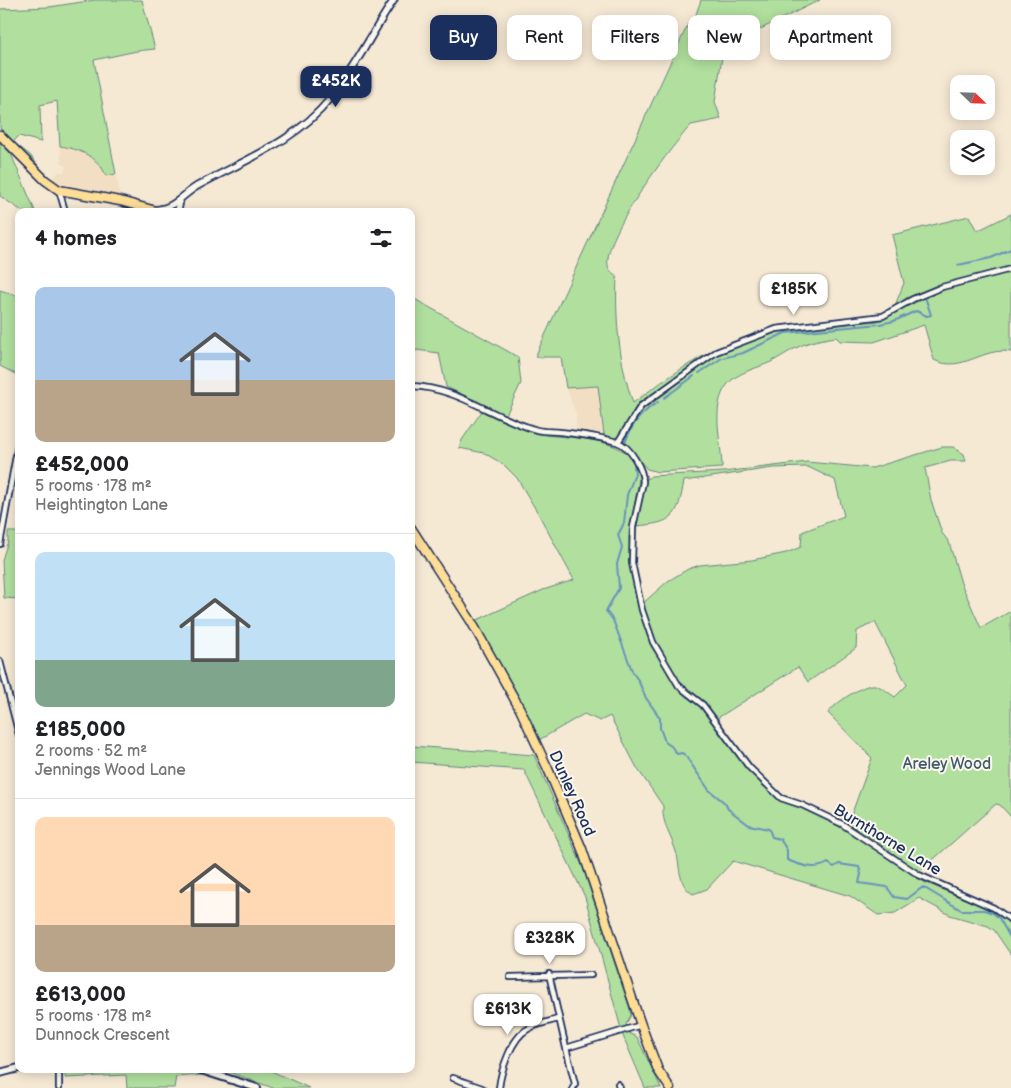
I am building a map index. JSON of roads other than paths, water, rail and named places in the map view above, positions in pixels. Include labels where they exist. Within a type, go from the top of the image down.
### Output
[{"type":"main road","points":[[0,135],[45,180],[59,190],[144,208]]},
{"type":"main road","name":"Dunley Road","points":[[415,534],[475,628],[520,709],[548,769],[582,849],[640,1025],[658,1070],[670,1088]]},
{"type":"main road","points":[[0,1073],[15,1069]]},
{"type":"main road","points":[[210,1073],[257,1088]]},
{"type":"street","points":[[168,208],[197,186],[278,144],[316,114],[337,91],[394,0]]},
{"type":"street","points":[[59,190],[64,208]]},
{"type":"street","points":[[179,208],[180,200]]},
{"type":"street","points":[[415,386],[426,386],[461,396],[540,431],[618,442],[641,406],[716,352],[776,329],[883,316],[913,299],[942,287],[1011,269]]},
{"type":"street","name":"Burnthorne Lane","points":[[618,442],[636,461],[642,473],[631,555],[642,610],[655,647],[679,686],[703,705],[749,767],[781,798],[802,805],[842,824],[919,875],[994,908],[1011,920]]},
{"type":"street","points":[[0,544],[15,461]]},
{"type":"street","points":[[0,661],[15,719]]},
{"type":"street","points":[[510,977],[548,974],[590,974]]},
{"type":"street","points":[[548,974],[575,1087]]},
{"type":"street","points":[[499,1088],[500,1079],[518,1039],[527,1029],[558,1019]]},
{"type":"street","points":[[566,1048],[640,1025]]},
{"type":"street","points":[[59,1073],[59,1088]]},
{"type":"street","points":[[453,1078],[482,1088]]},
{"type":"waterway","points":[[958,265],[991,258],[1011,249]]},
{"type":"waterway","points":[[699,373],[722,358],[743,353],[785,333],[880,324],[894,321],[916,311],[927,316],[931,315],[925,297]]},
{"type":"waterway","points":[[664,398],[694,376]]},
{"type":"waterway","points":[[625,443],[638,419],[658,402]]},
{"type":"waterway","points":[[634,464],[635,474],[627,495],[624,523],[618,535],[622,547],[617,564],[619,588],[606,611],[613,620],[633,673],[646,698],[660,718],[660,728],[665,742],[677,754],[682,753],[685,755],[709,790],[725,803],[728,809],[749,825],[769,829],[772,837],[780,839],[787,850],[787,860],[813,867],[828,863],[834,867],[839,864],[859,867],[861,874],[859,883],[887,887],[894,897],[907,899],[923,887],[961,910],[984,910],[993,913],[999,918],[1011,939]]},
{"type":"park label","name":"Areley Wood","points":[[947,763]]}]
